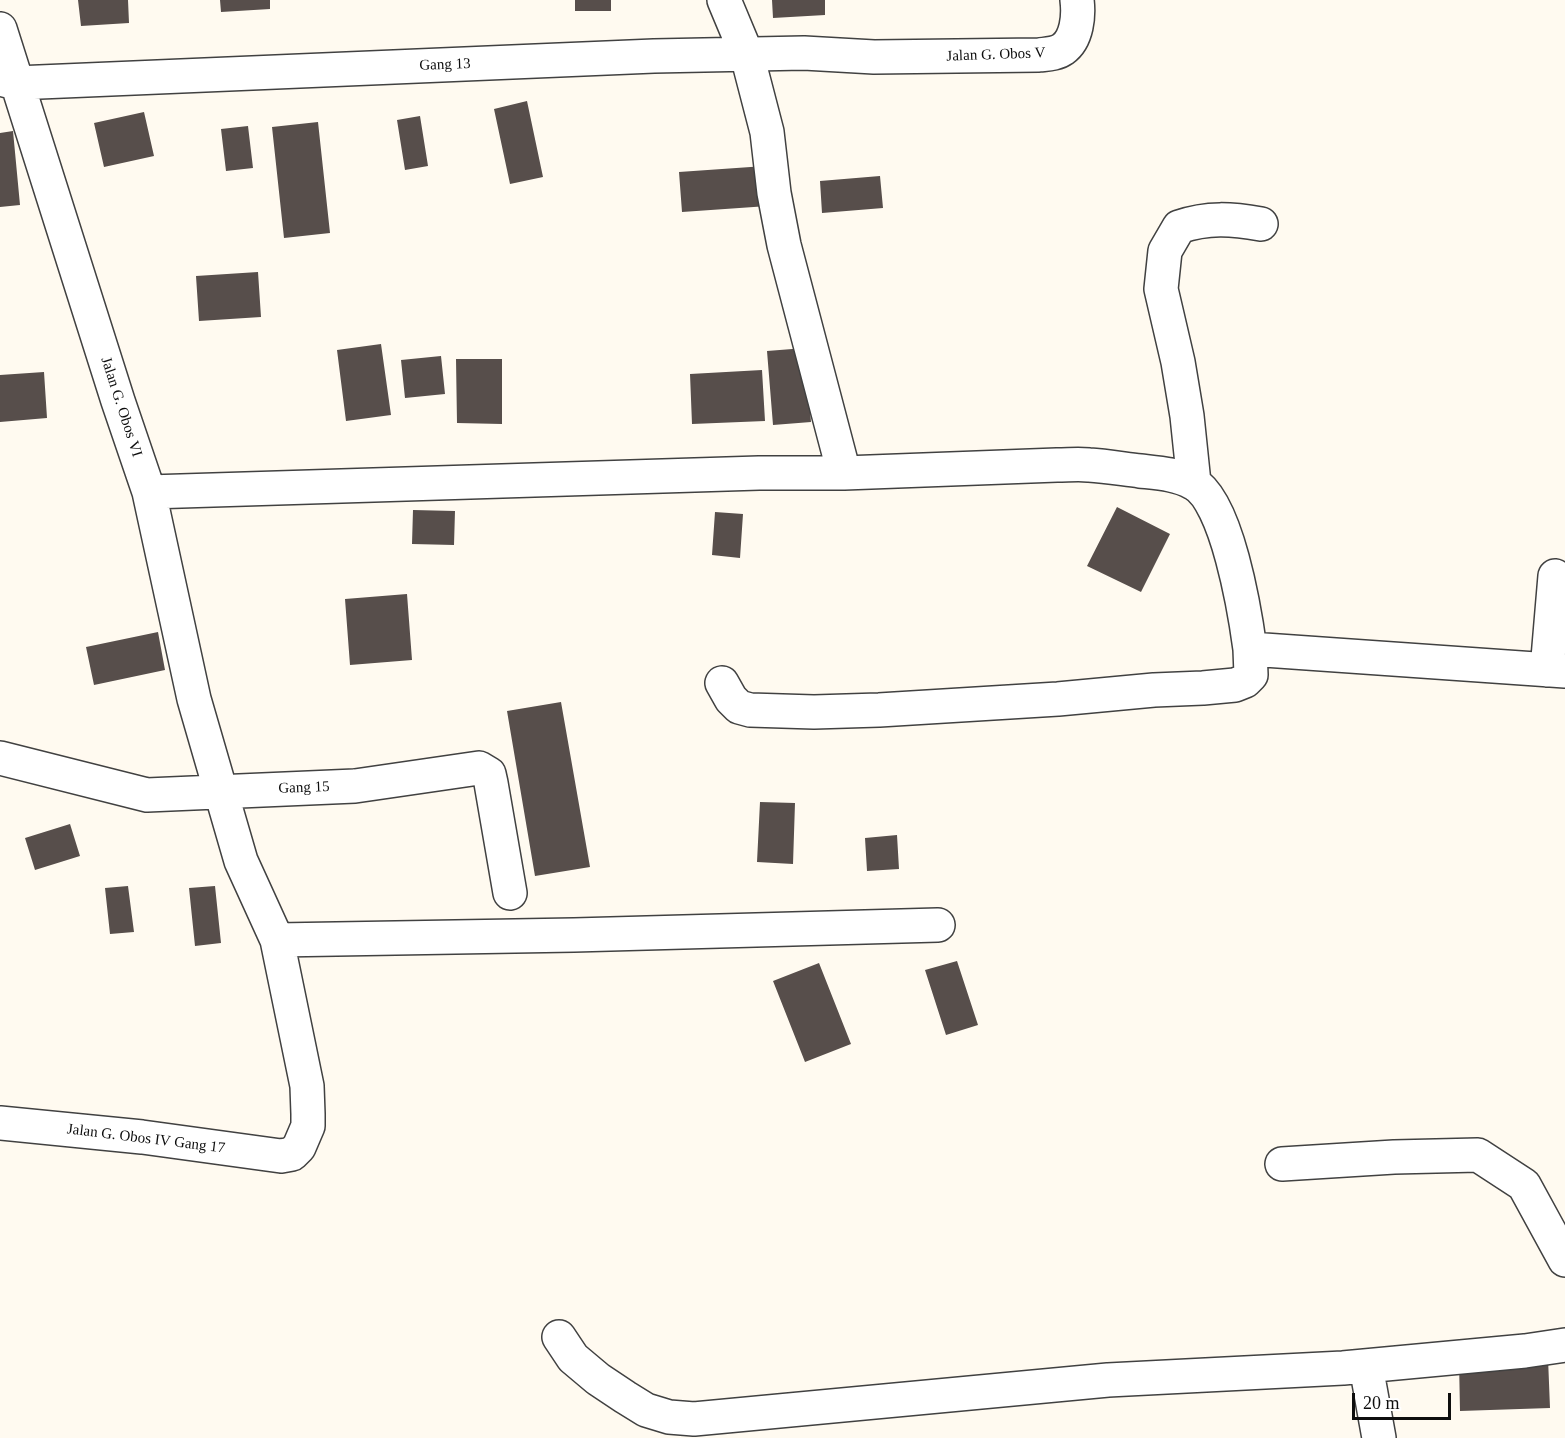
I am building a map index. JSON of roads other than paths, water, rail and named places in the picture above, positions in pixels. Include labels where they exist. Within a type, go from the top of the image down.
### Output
[{"type":"street","points":[[724,0],[747,55],[767,132],[774,193],[784,245],[844,473]]},
{"type":"street","name":"Jalan G. Obos V","points":[[874,57],[1056,53],[1064,49],[1074,34],[1077,0]]},
{"type":"street","name":"Jalan G. Obos VI","points":[[0,29],[8,81],[149,492],[195,699],[241,861],[277,940],[306,1086],[308,1126],[299,1148],[292,1154]]},
{"type":"street","name":"Gang 13","points":[[8,81],[654,56],[804,53],[874,57]]},
{"type":"street","points":[[1194,483],[1178,362],[1161,290],[1165,251],[1179,227],[1197,221],[1234,220],[1262,224]]},
{"type":"street","points":[[149,492],[1089,465],[1166,474],[1194,483],[1203,490],[1221,521],[1246,615],[1250,649],[1251,675],[1245,681],[1235,685],[1058,699],[858,711],[750,710],[739,707],[731,699],[722,683]]},
{"type":"street","points":[[1250,649],[1556,670],[1555,576]]},
{"type":"street","name":"Gang 15","points":[[0,758],[147,795],[355,786],[479,768],[486,771],[490,778],[510,893]]},
{"type":"street","points":[[277,940],[938,925]]},
{"type":"street","name":"Jalan G. Obos IV Gang 17","points":[[0,1123],[142,1137],[281,1156],[292,1154]]},
{"type":"street","points":[[1282,1164],[1394,1157],[1478,1155],[1524,1185],[1565,1260]]},
{"type":"street","points":[[559,1337],[573,1358],[598,1379],[646,1410],[698,1429],[1108,1380],[1366,1366],[1565,1345]]},
{"type":"street","points":[[1366,1366],[1379,1438]]}]
